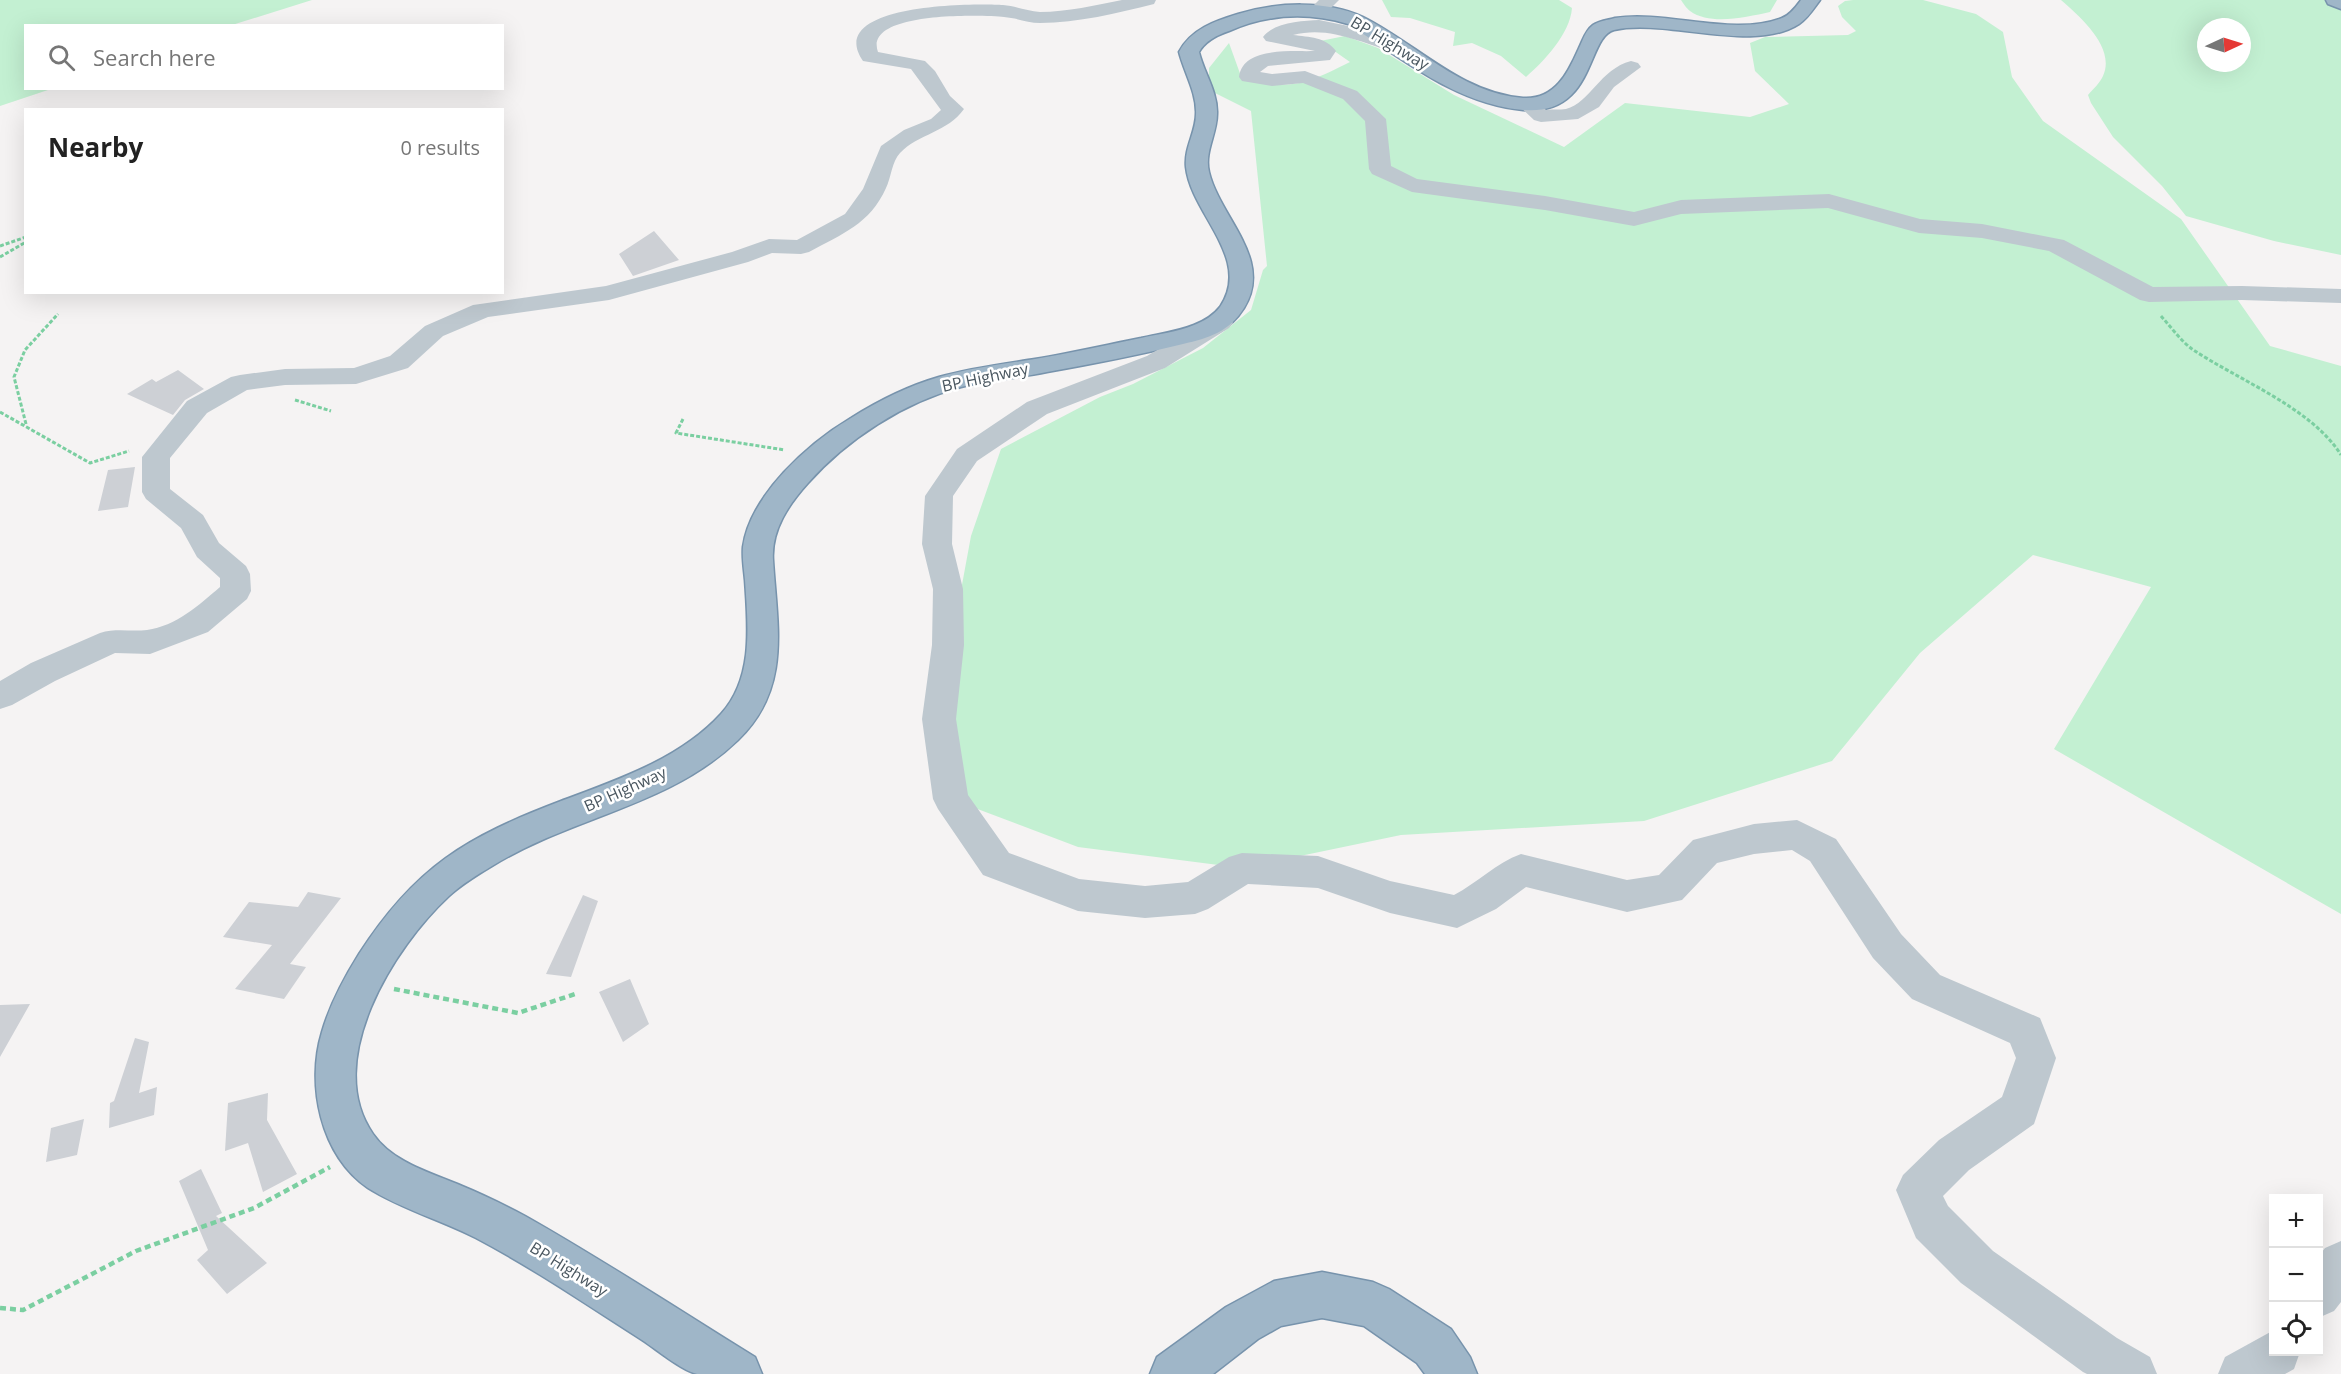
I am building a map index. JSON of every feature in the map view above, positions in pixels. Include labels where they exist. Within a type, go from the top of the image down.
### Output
[{"type":"highway","name":"BP Highway","points":[[738,1374],[524,1241],[449,1202],[393,1180],[360,1152],[339,1108],[334,1072],[342,1025],[361,983],[403,918],[452,872],[504,841],[655,779],[700,751],[727,729],[753,700],[761,668],[764,648],[758,545],[768,516],[797,476],[840,437],[896,403],[950,382],[1080,359],[1183,336],[1220,323],[1240,292],[1243,276],[1236,252],[1198,175],[1195,157],[1207,116],[1207,104],[1191,66],[1189,52],[1199,38],[1255,15],[1324,5],[1355,20],[1467,89],[1497,99],[1527,104],[1555,99],[1567,90],[1596,33],[1604,27],[1616,24],[1656,23],[1710,28],[1771,27],[1791,22],[1811,0]]},
{"type":"highway","points":[[2335,0],[2341,3]]},
{"type":"highway","points":[[1174,1374],[1242,1323],[1274,1304],[1322,1295],[1373,1305],[1434,1346],[1453,1374]]},
{"type":"street","points":[[0,696],[43,672],[111,641],[150,642],[197,624],[236,591],[235,574],[208,550],[194,522],[156,492],[156,457],[197,407],[240,383],[285,377],[356,376],[399,362],[434,331],[482,310],[609,293],[740,257],[769,246],[801,247],[853,219],[874,190],[889,151],[912,135],[938,123],[954,109],[945,104],[935,85],[917,64],[870,57],[866,46],[871,33],[883,24],[928,13],[985,10],[1045,17],[1116,8],[1147,0]]},
{"type":"street","points":[[1398,47],[1355,32],[1325,27],[1285,30],[1273,37],[1320,45],[1326,51],[1323,56],[1263,60],[1250,69],[1250,76],[1272,80],[1305,77],[1350,95],[1375,119],[1380,169],[1412,186],[1545,203],[1634,219],[1682,207],[1829,201],[1919,226],[1982,231],[2056,245],[2149,295],[2242,293],[2341,296]]},
{"type":"street","points":[[1527,104],[1540,116],[1571,115],[1592,103],[1607,83],[1630,67]]},
{"type":"street","points":[[1220,323],[1156,362],[1037,408],[967,454],[939,496],[937,544],[948,589],[948,645],[939,719],[951,800],[996,864],[1078,895],[1145,902],[1195,898],[1242,868],[1318,872],[1390,897],[1457,912],[1483,898],[1521,870],[1627,896],[1669,889],[1706,851],[1754,839],[1797,835],[1823,850],[1887,946],[1926,987],[2026,1031],[2036,1058],[2019,1110],[1954,1155],[1918,1190],[1932,1222],[1977,1268],[2100,1355],[2133,1374]]},
{"type":"street","points":[[2323,1289],[2341,1264]]},
{"type":"street","points":[[2242,1374],[2271,1356]]},
{"type":"path","points":[[0,246],[24,238]]},
{"type":"path","points":[[0,256],[24,243]]},
{"type":"path","points":[[2149,295],[2155,310],[2190,348],[2280,402],[2331,439],[2341,455]]},
{"type":"path","points":[[26,425],[14,377],[25,350],[58,314]]},
{"type":"path","points":[[0,412],[90,464],[135,449]]},
{"type":"path","points":[[683,419],[676,433],[818,457]]},
{"type":"path","points":[[361,983],[518,1012],[578,993]]},
{"type":"path","points":[[0,1308],[23,1310],[136,1251],[254,1208],[360,1152]]},
{"type":"green space","points":[[0,0],[312,0],[235,24],[24,24],[24,90],[48,90],[0,106]]},
{"type":"green space","points":[[1382,0],[1559,0],[1572,8],[1561,37],[1548,55],[1526,77],[1501,56],[1472,43],[1453,46],[1455,32],[1410,18],[1391,17]]},
{"type":"green space","points":[[1681,0],[1777,0],[1770,12],[1740,18],[1718,19],[1698,16]]},
{"type":"green space","points":[[1923,0],[1976,14],[2003,32],[2012,77],[2043,121],[2181,219],[2270,346],[2341,366],[2341,914],[2054,749],[2151,587],[2033,555],[1920,653],[1832,761],[1644,821],[1401,835],[1242,868],[1078,847],[951,799],[942,693],[971,536],[1001,449],[1100,397],[1133,384],[1203,348],[1251,310],[1263,270],[1267,266],[1251,111],[1209,90],[1209,68],[1229,43],[1242,79],[1286,85],[1321,76],[1350,62],[1320,41],[1345,36],[1378,48],[1454,95],[1564,147],[1625,103],[1750,117],[1789,104],[1755,71],[1750,43],[1765,37],[1848,35],[1856,31],[1842,17],[1838,6],[1845,1]]},
{"type":"green space","points":[[2061,0],[2327,0],[2341,8],[2341,255],[2274,241],[2186,216],[2162,186],[2113,137],[2091,103],[2088,95],[2103,76],[2106,65],[2105,54],[2086,24]]},
{"type":"building","points":[[654,231],[679,260],[633,276],[619,254]]},
{"type":"building","points":[[178,370],[204,389],[185,400],[173,415],[127,394],[152,379],[156,382]]},
{"type":"building","points":[[135,467],[128,507],[98,511],[108,470]]},
{"type":"building","points":[[308,892],[341,898],[290,964],[306,967],[284,999],[235,989],[272,945],[223,937],[249,902],[298,907]]},
{"type":"building","points":[[583,895],[598,901],[571,977],[546,974]]},
{"type":"building","points":[[630,979],[649,1024],[623,1042],[599,992]]},
{"type":"building","points":[[30,1004],[0,1057],[0,1005]]},
{"type":"building","points":[[135,1038],[149,1042],[139,1093],[157,1087],[154,1115],[109,1128],[110,1103],[114,1101]]},
{"type":"building","points":[[268,1093],[267,1120],[297,1174],[263,1192],[248,1143],[225,1151],[228,1103]]},
{"type":"building","points":[[84,1119],[77,1155],[46,1162],[51,1128]]},
{"type":"building","points":[[201,1169],[222,1213],[216,1216],[267,1263],[227,1294],[197,1260],[208,1250],[179,1181]]}]
